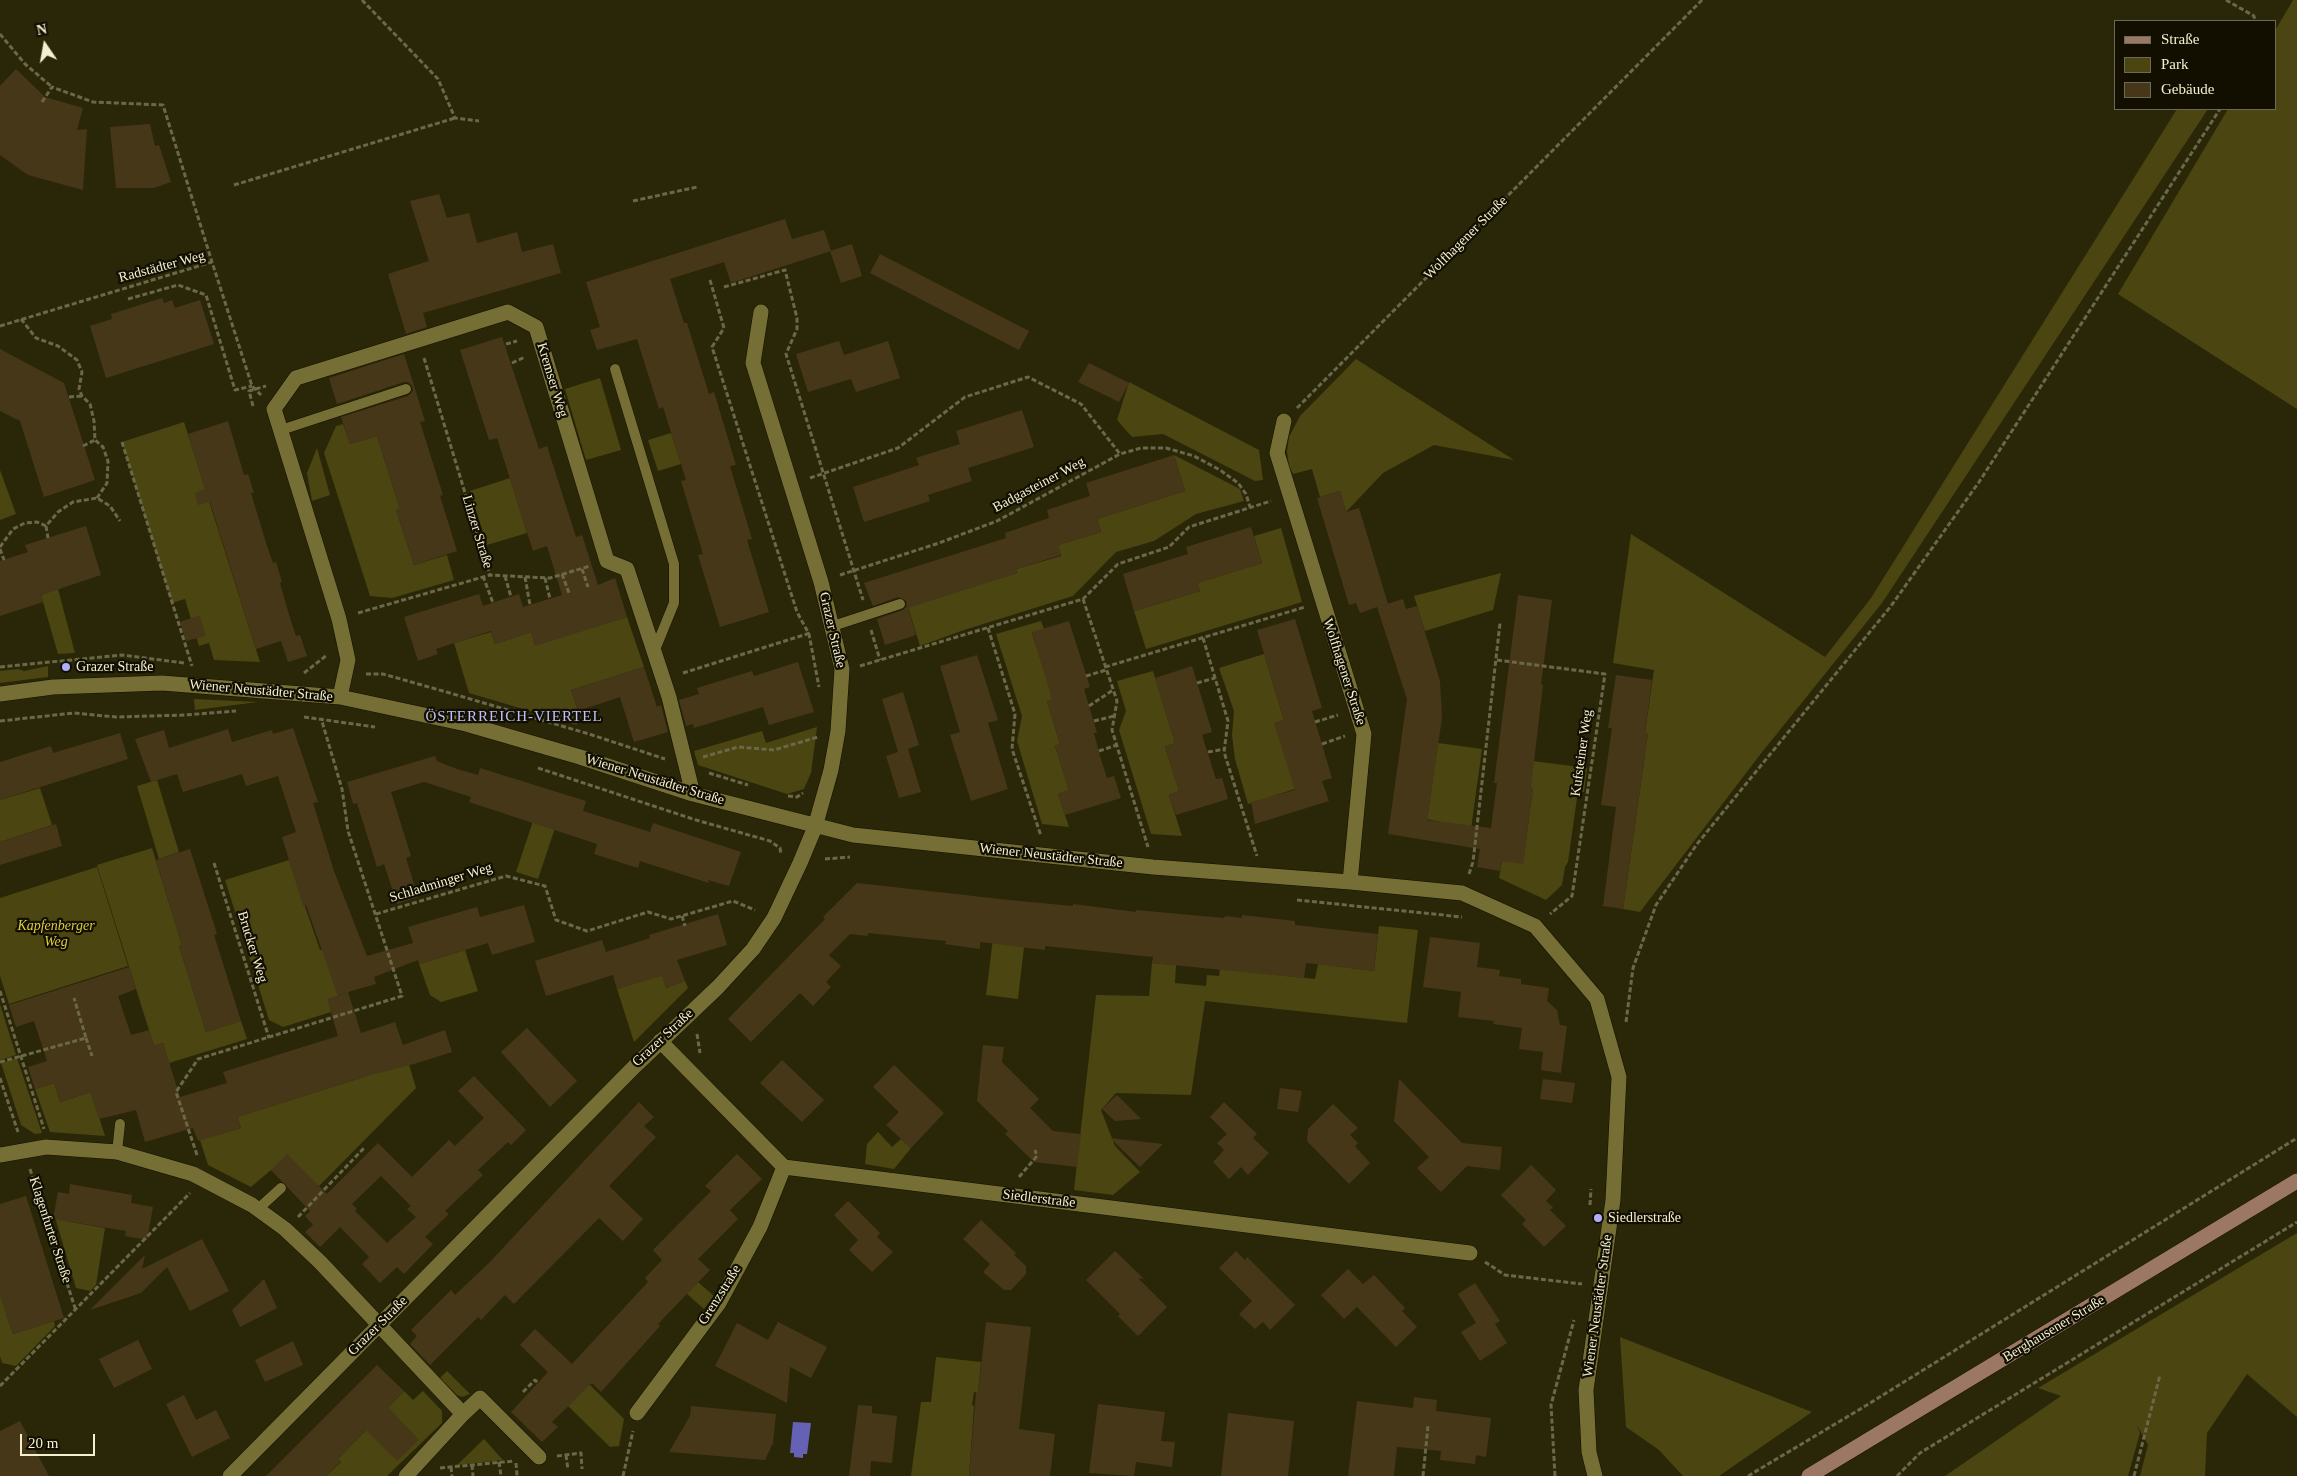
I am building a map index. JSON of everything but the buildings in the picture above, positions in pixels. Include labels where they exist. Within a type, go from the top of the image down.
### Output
[{"type":"street","name":"Kremser Weg","points":[[296,378],[508,312],[536,327],[607,561]]},
{"type":"street","name":"Grazer Straße","points":[[230,1476],[660,1041],[718,987],[753,949],[774,918],[800,863],[815,827],[831,770],[838,731],[842,669],[821,582],[753,363],[761,312]]},
{"type":"street","points":[[296,378],[274,409],[339,619],[348,660],[340,697]]},
{"type":"street","name":"Wolfhagener Straße","points":[[1284,421],[1277,453],[1364,734],[1350,882]]},
{"type":"street","points":[[607,561],[627,569],[663,679],[693,794]]},
{"type":"street","name":"Wiener Neustädter Straße","points":[[0,694],[53,687],[162,683],[340,697],[466,724],[580,757],[693,794],[815,827],[853,835],[1047,854],[1153,868],[1350,882],[1462,893],[1535,926],[1597,999],[1619,1077],[1616,1171],[1602,1286],[1586,1390],[1589,1452],[1595,1476]]},
{"type":"street","points":[[660,1041],[784,1167]]},
{"type":"street","points":[[0,1154],[46,1146],[117,1152],[198,1177],[258,1209],[285,1229],[320,1262],[463,1414]]},
{"type":"street","name":"Siedlerstraße","points":[[784,1167],[1470,1253]]},
{"type":"street","name":"Grenzstraße","points":[[637,1413],[719,1302],[760,1227],[784,1167]]},
{"type":"street","name":"Berghausener Straße","points":[[1809,1476],[2297,1180]]},
{"type":"street","points":[[408,1474],[480,1398],[539,1457]]},
{"type":"lane","points":[[616,369],[674,564],[674,603],[654,652]]},
{"type":"lane","points":[[281,430],[406,389]]},
{"type":"lane","points":[[833,626],[900,604]]},
{"type":"lane","points":[[117,1152],[120,1124]]},
{"type":"lane","points":[[258,1209],[281,1188]]},
{"type":"path","points":[[362,0],[438,79],[455,118]]},
{"type":"path","name":"Wolfhagener Straße","points":[[1284,421],[1702,0]]},
{"type":"path","points":[[2226,0],[2254,16],[2255,20]]},
{"type":"path","points":[[0,34],[24,64],[52,87],[94,102],[164,105],[212,262]]},
{"type":"path","points":[[42,102],[52,87]]},
{"type":"path","points":[[1625,1032],[1633,968],[1656,905],[1697,844],[1891,606],[1979,482],[2219,110]]},
{"type":"path","points":[[234,185],[455,118],[479,121]]},
{"type":"path","points":[[633,201],[697,187]]},
{"type":"path","name":"Radstädter Weg","points":[[0,326],[212,262],[253,388],[274,409]]},
{"type":"path","points":[[724,287],[785,270],[797,318],[797,329],[786,354],[854,570],[880,660]]},
{"type":"path","points":[[710,280],[724,328],[712,348],[794,603],[809,634],[821,696]]},
{"type":"path","points":[[128,299],[178,285],[206,295],[235,390],[253,388],[296,378]]},
{"type":"path","points":[[21,319],[36,338],[58,346],[77,360],[82,372],[79,389],[82,396],[90,404],[95,440],[103,447],[108,461],[107,483],[97,498]]},
{"type":"path","name":"Linzer Straße","points":[[339,619],[490,575],[418,339]]},
{"type":"path","points":[[791,485],[898,448],[965,397],[1028,377],[1081,404],[1120,454]]},
{"type":"path","points":[[253,388],[249,391],[254,408]]},
{"type":"path","points":[[69,397],[82,396]]},
{"type":"path","points":[[83,446],[95,440]]},
{"type":"path","points":[[122,442],[198,685]]},
{"type":"path","name":"Badgasteiner Weg","points":[[821,582],[939,543],[997,521],[1120,454],[1141,448],[1166,448],[1194,456],[1220,470],[1238,483],[1246,494],[1250,507]]},
{"type":"path","points":[[842,669],[854,668],[1083,599],[1118,564],[1169,547],[1189,527],[1289,496]]},
{"type":"path","points":[[46,526],[58,512],[73,502],[97,498],[110,506],[120,521]]},
{"type":"path","points":[[4,560],[0,548],[13,529],[25,523],[37,522],[46,526]]},
{"type":"path","points":[[46,526],[48,538]]},
{"type":"path","points":[[490,575],[545,578],[607,561]]},
{"type":"path","points":[[582,569],[588,587]]},
{"type":"path","points":[[562,574],[569,593]]},
{"type":"path","points":[[483,576],[493,603]]},
{"type":"path","points":[[505,576],[511,597]]},
{"type":"path","points":[[524,576],[530,605]]},
{"type":"path","points":[[545,578],[550,599]]},
{"type":"path","points":[[1083,599],[1117,701],[1112,730],[1153,868]]},
{"type":"path","points":[[1086,676],[1322,602]]},
{"type":"path","points":[[1462,893],[1473,862],[1500,623]]},
{"type":"path","points":[[663,679],[833,626]]},
{"type":"path","points":[[988,628],[1015,714],[1012,749],[1047,854]]},
{"type":"path","points":[[1203,638],[1228,721],[1225,749],[1263,876]]},
{"type":"path","points":[[305,673],[328,654],[326,646]]},
{"type":"path","points":[[0,667],[122,655],[201,665]]},
{"type":"path","name":"Kufsteiner Weg","points":[[1497,660],[1605,674],[1572,896],[1535,926]]},
{"type":"path","points":[[296,672],[383,674],[589,734],[752,786]]},
{"type":"path","points":[[1197,683],[1215,678]]},
{"type":"path","points":[[1089,706],[1113,690]]},
{"type":"path","name":"Schladminger Weg","points":[[268,1038],[402,996],[348,831],[342,789],[315,696]]},
{"type":"path","points":[[0,721],[74,713],[116,717],[185,715],[243,710]]},
{"type":"path","points":[[1315,722],[1340,714]]},
{"type":"path","points":[[302,716],[376,727]]},
{"type":"path","points":[[1094,721],[1114,716]]},
{"type":"path","points":[[686,764],[738,747],[774,750],[821,736],[819,744]]},
{"type":"path","points":[[1322,744],[1346,736]]},
{"type":"path","points":[[1099,751],[1117,745]]},
{"type":"path","points":[[1208,752],[1225,749]]},
{"type":"path","points":[[529,765],[696,820],[770,841],[780,848],[781,858]]},
{"type":"path","points":[[780,795],[798,797],[804,791]]},
{"type":"path","points":[[821,866],[825,858],[851,857]]},
{"type":"path","name":"Brucker Weg","points":[[214,863],[268,1038]]},
{"type":"path","name":"Schladminger Weg","points":[[376,914],[506,876],[546,886],[556,920],[587,931],[648,912],[671,920],[733,901],[758,911],[753,918]]},
{"type":"path","points":[[1296,900],[1463,917]]},
{"type":"path","points":[[682,916],[685,926]]},
{"type":"path","points":[[0,991],[46,1136],[46,1146]]},
{"type":"path","points":[[74,998],[92,1056]]},
{"type":"path","points":[[697,1032],[701,1057]]},
{"type":"path","points":[[0,1062],[86,1038]]},
{"type":"path","points":[[1,1386],[76,1311],[198,1177],[198,1160],[176,1092],[198,1060],[268,1038]]},
{"type":"path","points":[[0,1078],[24,1150]]},
{"type":"path","points":[[1748,1476],[1870,1403],[2297,1138]]},
{"type":"path","points":[[285,1229],[366,1147]]},
{"type":"path","name":"Klagenfurter Straße","points":[[24,1150],[76,1311]]},
{"type":"path","points":[[1016,1183],[1019,1176],[1037,1156],[1035,1150]]},
{"type":"path","points":[[1589,1214],[1592,1184]]},
{"type":"path","points":[[1896,1476],[1920,1453],[2297,1222]]},
{"type":"path","points":[[1470,1253],[1504,1275],[1602,1286]]},
{"type":"path","points":[[1577,1292],[1579,1283]]},
{"type":"path","points":[[1556,1476],[1551,1405],[1575,1311]]},
{"type":"path","points":[[2134,1476],[2160,1375]]},
{"type":"path","points":[[0,1379],[1,1386]]},
{"type":"path","points":[[523,1392],[535,1380],[538,1383]]},
{"type":"path","points":[[623,1476],[637,1413]]},
{"type":"path","points":[[1422,1476],[1428,1426]]},
{"type":"path","points":[[408,1474],[451,1467],[580,1453],[582,1469]]},
{"type":"path","points":[[566,1455],[568,1470]]},
{"type":"path","points":[[515,1460],[517,1476]]},
{"type":"path","points":[[500,1462],[501,1476]]},
{"type":"path","points":[[472,1465],[473,1476]]},
{"type":"path","points":[[451,1467],[452,1476]]},
{"type":"green space","points":[[2293,0],[2297,0],[2297,409],[2118,294],[2227,110],[2277,110],[2277,27]]},
{"type":"green space","points":[[2176,110],[2207,110],[1882,603],[1759,756],[1640,912],[1623,909],[1648,733],[1645,733],[1654,670],[1613,663],[1631,534],[1825,657],[1871,598]]},
{"type":"green space","points":[[1356,359],[1514,460],[1434,445],[1383,473],[1346,512],[1340,491],[1320,497],[1312,469],[1293,474],[1289,466],[1287,451],[1289,437],[1300,416]]},
{"type":"green space","points":[[600,378],[621,450],[586,460],[565,389]]},
{"type":"green space","points":[[1129,382],[1259,450],[1263,480],[1255,481],[1163,434],[1132,437],[1117,420]]},
{"type":"green space","points":[[184,422],[260,662],[214,660],[209,643],[199,646],[185,599],[172,603],[122,442]]},
{"type":"green space","points":[[343,424],[350,444],[377,436],[400,509],[396,510],[414,565],[447,555],[454,580],[392,598],[370,596],[324,453],[336,426]]},
{"type":"green space","points":[[671,433],[681,464],[658,471],[648,440]]},
{"type":"green space","points":[[317,448],[330,495],[312,501],[307,473]]},
{"type":"green space","points":[[1174,455],[1240,489],[1244,501],[1196,514],[1154,541],[1116,552],[1073,596],[964,630],[920,646],[908,607],[1017,573],[1016,569],[1061,556],[1058,545],[1101,532],[1097,519],[1185,491]]},
{"type":"green space","points":[[0,470],[16,514],[0,520]]},
{"type":"green space","points":[[510,478],[527,533],[487,545],[470,491]]},
{"type":"green space","points":[[1281,528],[1302,602],[1146,649],[1134,611],[1200,591],[1197,583],[1262,563],[1254,536]]},
{"type":"green space","points":[[1501,573],[1493,610],[1425,631],[1414,596]]},
{"type":"green space","points":[[58,589],[75,653],[58,654],[41,595]]},
{"type":"green space","points":[[627,617],[644,667],[571,690],[578,711],[577,725],[469,693],[454,643],[491,632],[495,644],[531,632],[535,645]]},
{"type":"green space","points":[[1041,621],[1044,629],[1032,633],[1053,699],[1047,701],[1060,744],[1055,746],[1069,790],[1058,794],[1069,827],[1042,824],[1017,741],[1022,716],[996,634]]},
{"type":"green space","points":[[1264,654],[1284,720],[1275,723],[1295,789],[1248,804],[1235,759],[1232,735],[1234,711],[1219,668]]},
{"type":"green space","points":[[48,666],[48,677],[0,683],[0,671],[18,669],[24,671]]},
{"type":"green space","points":[[1153,671],[1175,743],[1165,747],[1179,791],[1169,795],[1182,836],[1151,834],[1119,730],[1126,711],[1117,681]]},
{"type":"green space","points":[[194,699],[258,702],[195,710]]},
{"type":"green space","points":[[817,727],[811,773],[804,789],[787,794],[698,765],[694,751],[762,731],[766,743]]},
{"type":"green space","points":[[1438,743],[1482,749],[1471,829],[1427,819]]},
{"type":"green space","points":[[1533,761],[1587,768],[1584,792],[1578,791],[1568,862],[1565,867],[1562,885],[1546,900],[1499,878],[1502,861],[1523,863],[1533,788],[1530,787]]},
{"type":"green space","points":[[157,780],[179,852],[159,859],[137,786]]},
{"type":"green space","points":[[40,788],[52,825],[0,842],[0,800]]},
{"type":"green space","points":[[533,821],[555,828],[538,879],[516,872]]},
{"type":"green space","points":[[152,848],[182,945],[179,946],[206,1032],[241,1021],[247,1039],[169,1063],[163,1043],[154,1046],[97,865]]},
{"type":"green space","points":[[289,860],[338,996],[331,1012],[283,1027],[269,1020],[225,880]]},
{"type":"green space","name":"Kapfenberger Weg","points":[[97,867],[128,966],[9,1004],[0,976],[0,898]]},
{"type":"green space","points":[[995,922],[1024,947],[1018,999],[986,995]]},
{"type":"green space","points":[[1379,926],[1418,930],[1407,1023],[1205,1001],[1191,1095],[1116,1093],[1101,1110],[1115,1146],[1140,1172],[1113,1195],[1074,1190],[1096,995],[1149,996],[1152,963],[1176,965],[1175,983],[1206,986],[1207,975],[1219,976],[1220,969],[1315,979],[1318,964],[1374,971]]},
{"type":"green space","points":[[465,950],[478,991],[441,1002],[430,995],[419,964]]},
{"type":"green space","points":[[662,975],[666,988],[685,981],[688,988],[634,1042],[617,989]]},
{"type":"green space","points":[[0,1004],[16,1055],[0,1060]]},
{"type":"green space","points":[[404,1048],[416,1088],[319,1186],[271,1170],[251,1187],[208,1165],[200,1140],[241,1128],[237,1117],[367,1076]]},
{"type":"green space","points":[[17,1058],[42,1133],[35,1134],[21,1125],[1,1063]]},
{"type":"green space","points":[[54,1083],[60,1102],[91,1092],[105,1136],[50,1132],[35,1089]]},
{"type":"green space","points":[[878,1132],[892,1147],[901,1139],[911,1148],[894,1169],[865,1164],[867,1144]]},
{"type":"green space","points":[[54,1214],[65,1221],[105,1228],[96,1285],[90,1291],[76,1288]]},
{"type":"green space","points":[[2297,1233],[2297,1417],[2247,1374],[2207,1433],[2205,1476],[2140,1476],[2148,1445],[2137,1425],[2140,1433],[2128,1476],[1945,1476],[2061,1396],[2038,1388]]},
{"type":"green space","points":[[698,1282],[714,1296],[704,1309],[687,1294]]},
{"type":"green space","points":[[0,1288],[17,1310],[6,1314],[13,1334],[54,1321],[55,1326],[16,1366],[2,1363],[0,1356]]},
{"type":"green space","points":[[1620,1337],[1812,1412],[1719,1476],[1683,1476],[1659,1450],[1626,1427]]},
{"type":"green space","points":[[936,1357],[981,1362],[978,1393],[974,1392],[972,1405],[974,1406],[969,1476],[911,1476],[921,1402],[931,1402]]},
{"type":"green space","points":[[447,1371],[470,1394],[462,1397],[457,1395],[440,1378]]},
{"type":"green space","points":[[579,1374],[624,1419],[619,1446],[610,1447],[568,1406]]},
{"type":"green space","points":[[404,1391],[413,1400],[423,1391],[442,1411],[442,1423],[387,1476],[326,1476],[341,1462],[338,1459]]},
{"type":"green space","points":[[484,1439],[503,1460],[457,1465]]},
{"type":"shaded area","points":[[793,1422],[811,1423],[807,1454],[803,1454],[803,1458],[794,1457],[794,1453],[790,1453]]},
{"type":"place","name":"Grazer Straße","points":[[66,667]]},
{"type":"place","name":"Siedlerstraße","points":[[1598,1218]]},
{"type":"district","name":"ÖSTERREICH-VIERTEL","points":[[514,717]]}]
